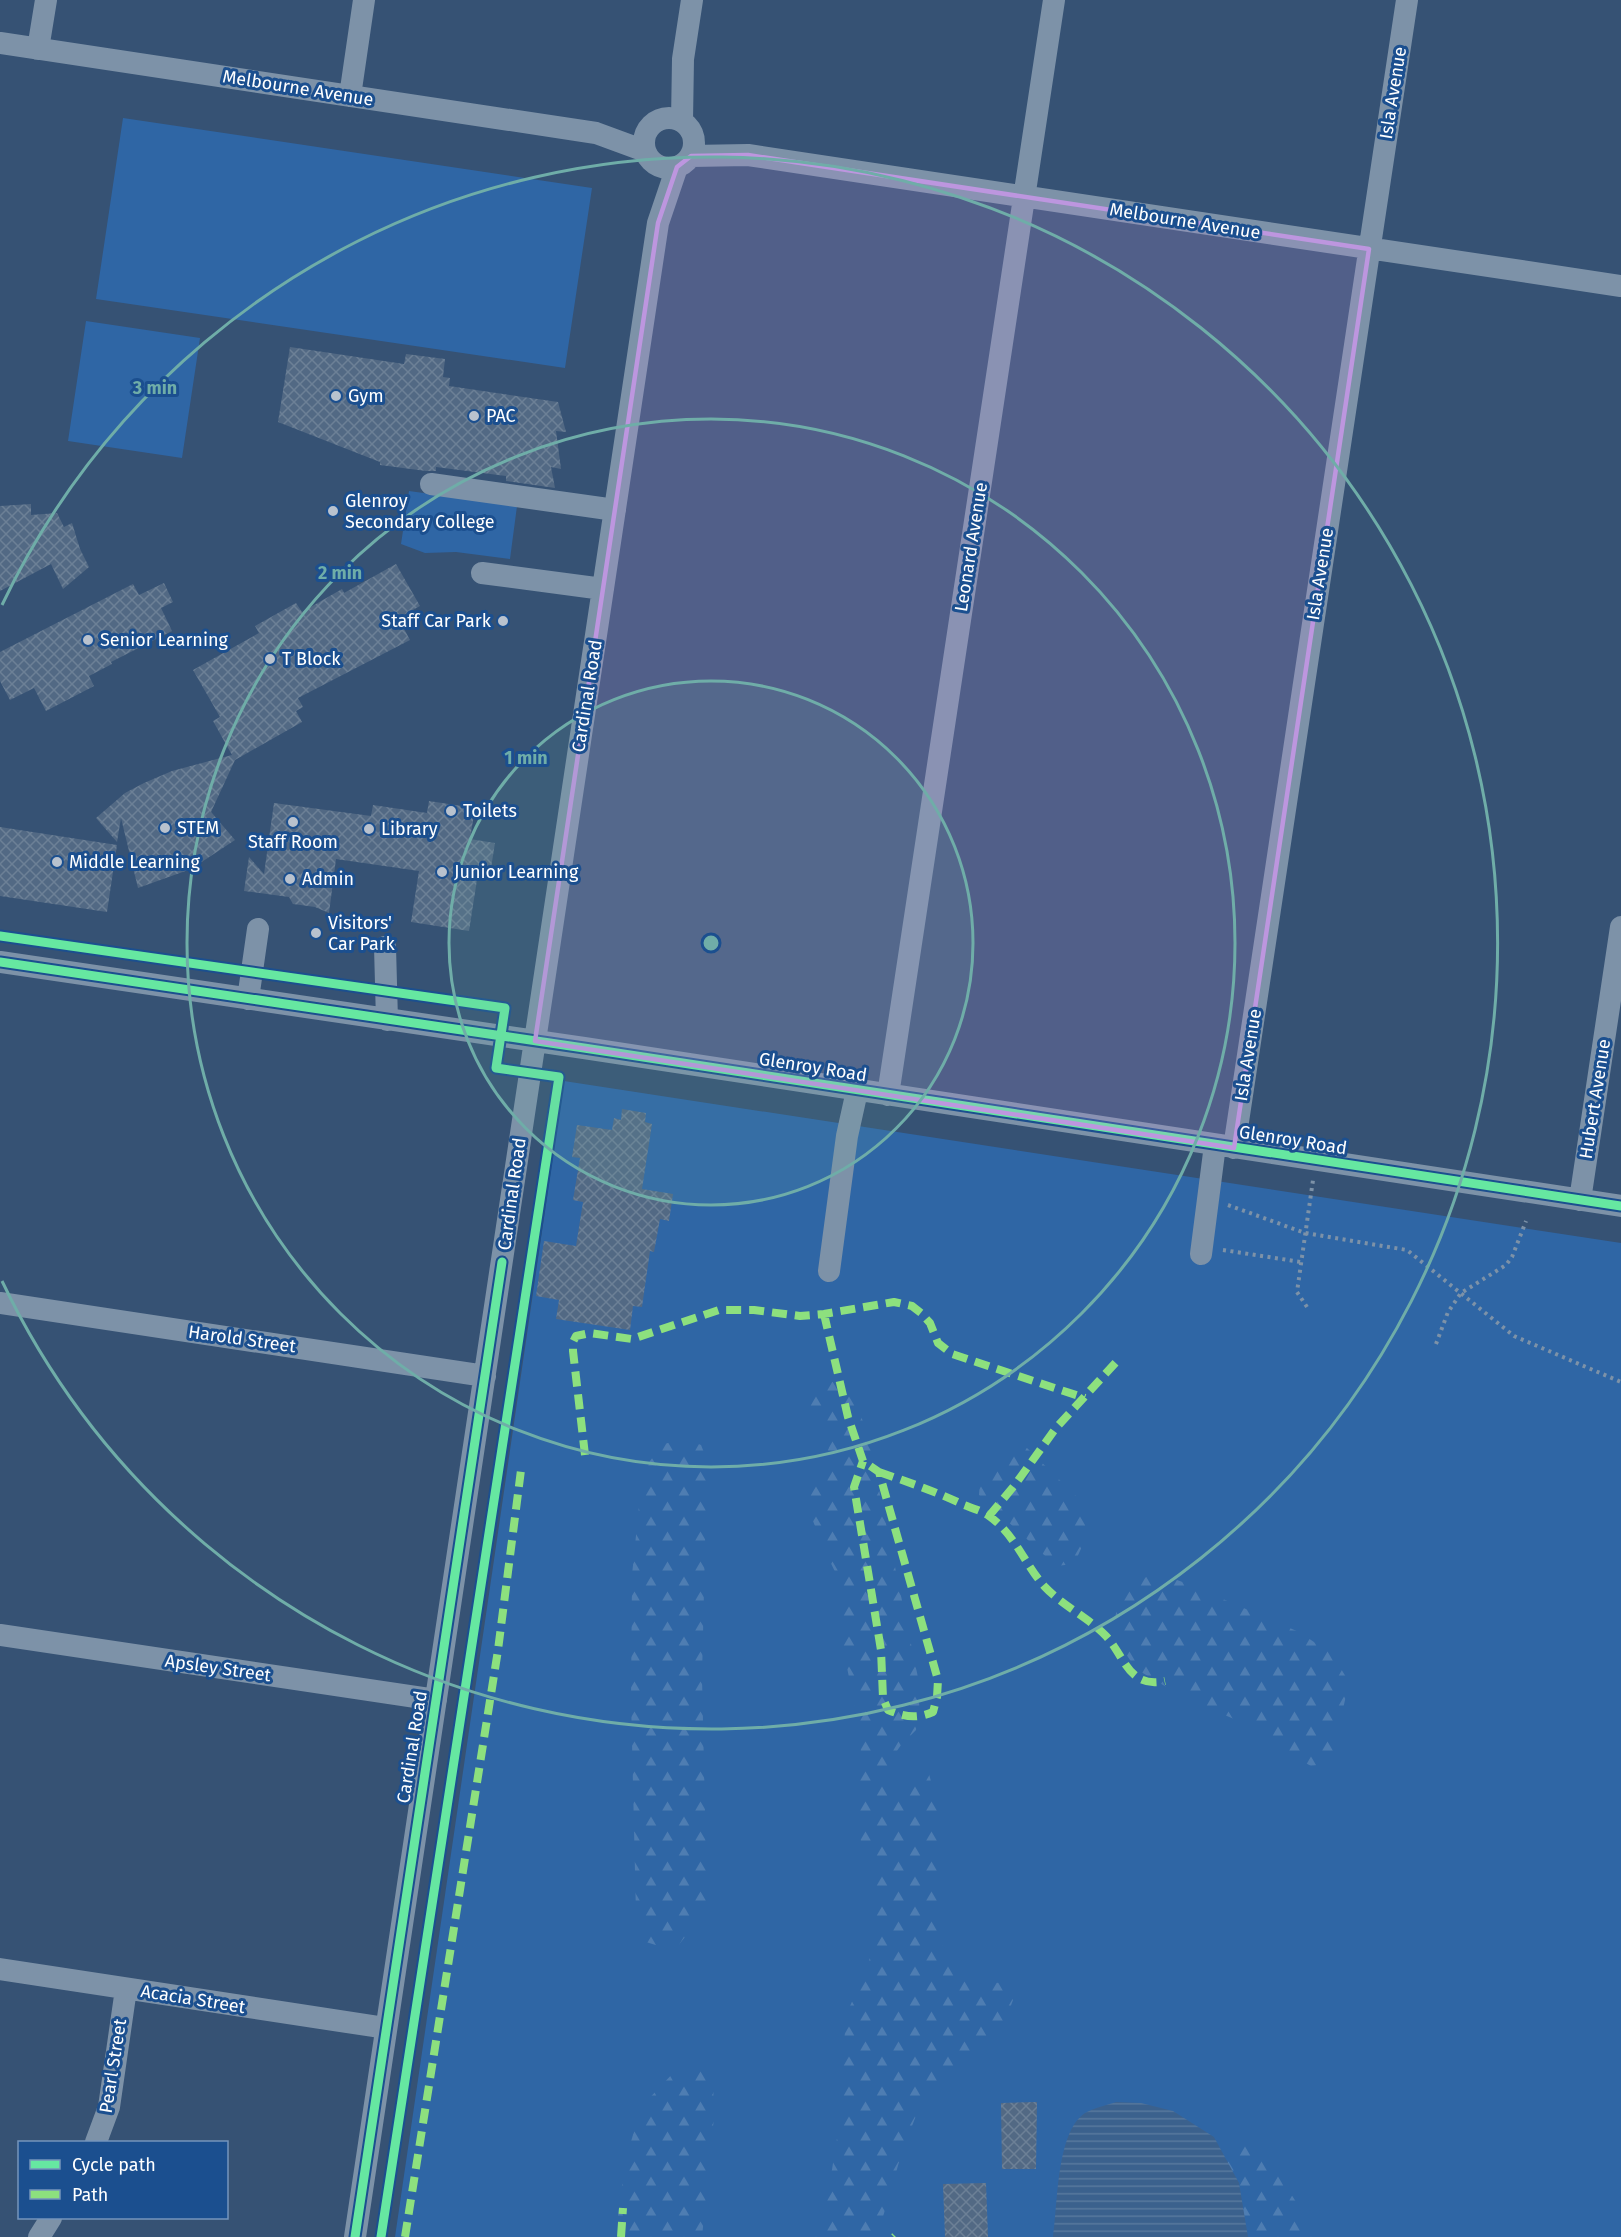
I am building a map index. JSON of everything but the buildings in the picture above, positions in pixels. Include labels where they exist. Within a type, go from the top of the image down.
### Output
[{"type":"street","points":[[38,49],[46,0]]},
{"type":"street","points":[[350,96],[364,0]]},
{"type":"street","name":"Cardinal Road","points":[[354,2237],[692,0]]},
{"type":"street","name":"Leonard Avenue","points":[[888,1095],[1054,0]]},
{"type":"street","name":"Isla Avenue","points":[[1201,1251],[1208,1197],[1224,1147],[1407,0]]},
{"type":"street","name":"Melbourne Avenue","points":[[0,43],[1621,286]]},
{"type":"street","points":[[431,484],[615,510]]},
{"type":"street","points":[[482,573],[603,589]]},
{"type":"street","name":"Hubert Avenue","points":[[1580,1200],[1621,927]]},
{"type":"street","points":[[248,999],[258,929]]},
{"type":"street","points":[[385,947],[387,1020]]},
{"type":"street","name":"Glenroy Road","points":[[0,962],[1621,1206]]},
{"type":"street","points":[[829,1271],[847,1136],[857,1091]]},
{"type":"street","name":"Harold Street","points":[[0,1303],[485,1376]]},
{"type":"street","name":"Apsley Street","points":[[0,1635],[436,1700]]},
{"type":"street","name":"Acacia Street","points":[[0,1969],[386,2028]]},
{"type":"street","name":"Pearl Street","points":[[96,2141],[109,2107],[126,1989]]},
{"type":"street","points":[[39,2237],[50,2219]]},
{"type":"path","points":[[1307,1307],[1297,1292],[1316,1160]]},
{"type":"path","points":[[1208,1197],[1305,1233],[1407,1250],[1514,1336],[1621,1382]]},
{"type":"path","points":[[1436,1344],[1448,1312],[1461,1293],[1506,1265],[1512,1257],[1526,1221]]},
{"type":"path","points":[[1201,1251],[1301,1262]]},
{"type":"highlighted area","points":[[748,155],[1369,249],[1234,1148],[535,1041],[658,223],[677,167],[691,156]]},
{"type":"green space","points":[[123,118],[592,188],[565,368],[96,299]]},
{"type":"green space","points":[[86,321],[200,338],[182,458],[68,441]]},
{"type":"green space","points":[[409,491],[517,506],[510,559],[456,552],[425,553],[401,544]]},
{"type":"green space","points":[[564,1081],[1621,1243],[1621,2237],[395,2237]]},
{"type":"green space","points":[[827,1382],[843,1382],[852,1393],[867,1432],[921,1692],[916,1730],[901,1745],[890,1761],[887,1775],[892,1784],[904,1782],[914,1772],[929,1774],[939,1811],[937,1853],[940,1936],[949,1967],[961,1981],[1002,1983],[1013,2000],[1004,2024],[922,2100],[902,2152],[877,2237],[814,2237],[826,2207],[838,2132],[846,2015],[874,1946],[873,1868],[857,1832],[853,1807],[862,1760],[854,1702],[840,1633],[840,1582],[809,1511],[809,1488],[822,1471],[832,1435],[831,1429],[824,1422],[814,1422],[810,1401],[813,1387]]},
{"type":"green space","points":[[687,1439],[701,1445],[707,1460],[702,1677],[707,1902],[697,1922],[677,1947],[662,1947],[646,1942],[636,1915],[631,1699],[632,1575],[641,1486],[650,1461],[663,1444]]},
{"type":"green space","points":[[1015,1446],[1027,1448],[1081,1501],[1086,1517],[1085,1540],[1074,1564],[1056,1566],[979,1495],[980,1481],[1002,1454]]},
{"type":"green space","points":[[1166,1576],[1299,1632],[1332,1654],[1349,1682],[1331,1763],[1311,1766],[1273,1745],[1241,1722],[1185,1698],[1136,1669],[1112,1633],[1120,1594],[1146,1577]]},
{"type":"green space","points":[[697,2066],[713,2077],[714,2117],[702,2237],[615,2237],[626,2159],[641,2107],[677,2069]]},
{"type":"green space","points":[[1239,2143],[1261,2150],[1312,2227],[1313,2237],[1248,2237],[1248,2228],[1219,2147]]},
{"type":"shaded area","points":[[1116,2102],[1141,2103],[1173,2111],[1214,2137],[1239,2183],[1248,2237],[1053,2237],[1060,2170],[1068,2136],[1076,2122],[1085,2113]]},
{"type":"marked path","points":[[585,1455],[573,1351],[576,1336],[590,1333],[632,1339],[719,1310],[754,1310],[800,1316],[894,1302],[912,1306],[930,1323],[938,1343],[952,1354],[1085,1398]]},
{"type":"marked path","points":[[824,1314],[848,1417],[863,1461],[879,1472],[938,1680],[933,1712],[921,1716],[905,1716],[888,1710],[883,1698],[881,1650],[854,1487],[863,1461]]},
{"type":"marked path","points":[[989,1516],[1056,1428],[1118,1360]]},
{"type":"marked path","points":[[405,2237],[498,1650],[521,1470]]},
{"type":"marked path","points":[[879,1472],[933,1491],[989,1516],[1006,1532],[1045,1587],[1106,1636],[1136,1676],[1153,1682],[1165,1681]]},
{"type":"marked path","points":[[621,2237],[623,2208]]},
{"type":"cycle path","points":[[0,936],[505,1008],[496,1068],[559,1077],[381,2237]]},
{"type":"cycle path","points":[[0,962],[584,1048],[1621,1206]]},
{"type":"cycle path","points":[[355,2237],[502,1262]]},
{"type":"place","name":"Gym","points":[[336,396]]},
{"type":"place","name":"PAC","points":[[474,416]]},
{"type":"place","name":"Glenroy Secondary College","points":[[333,511]]},
{"type":"place","name":"Staff Car Park","points":[[503,621]]},
{"type":"place","name":"Senior Learning","points":[[88,640]]},
{"type":"place","name":"T Block","points":[[270,659]]},
{"type":"place","name":"Toilets","points":[[451,811]]},
{"type":"place","name":"Staff Room","points":[[293,822]]},
{"type":"place","name":"STEM","points":[[165,828]]},
{"type":"place","name":"Library","points":[[369,829]]},
{"type":"place","name":"Middle Learning","points":[[57,862]]},
{"type":"place","name":"Junior Learning","points":[[442,872]]},
{"type":"place","name":"Admin","points":[[290,879]]},
{"type":"place","name":"Visitors' Car Park","points":[[316,933]]}]
